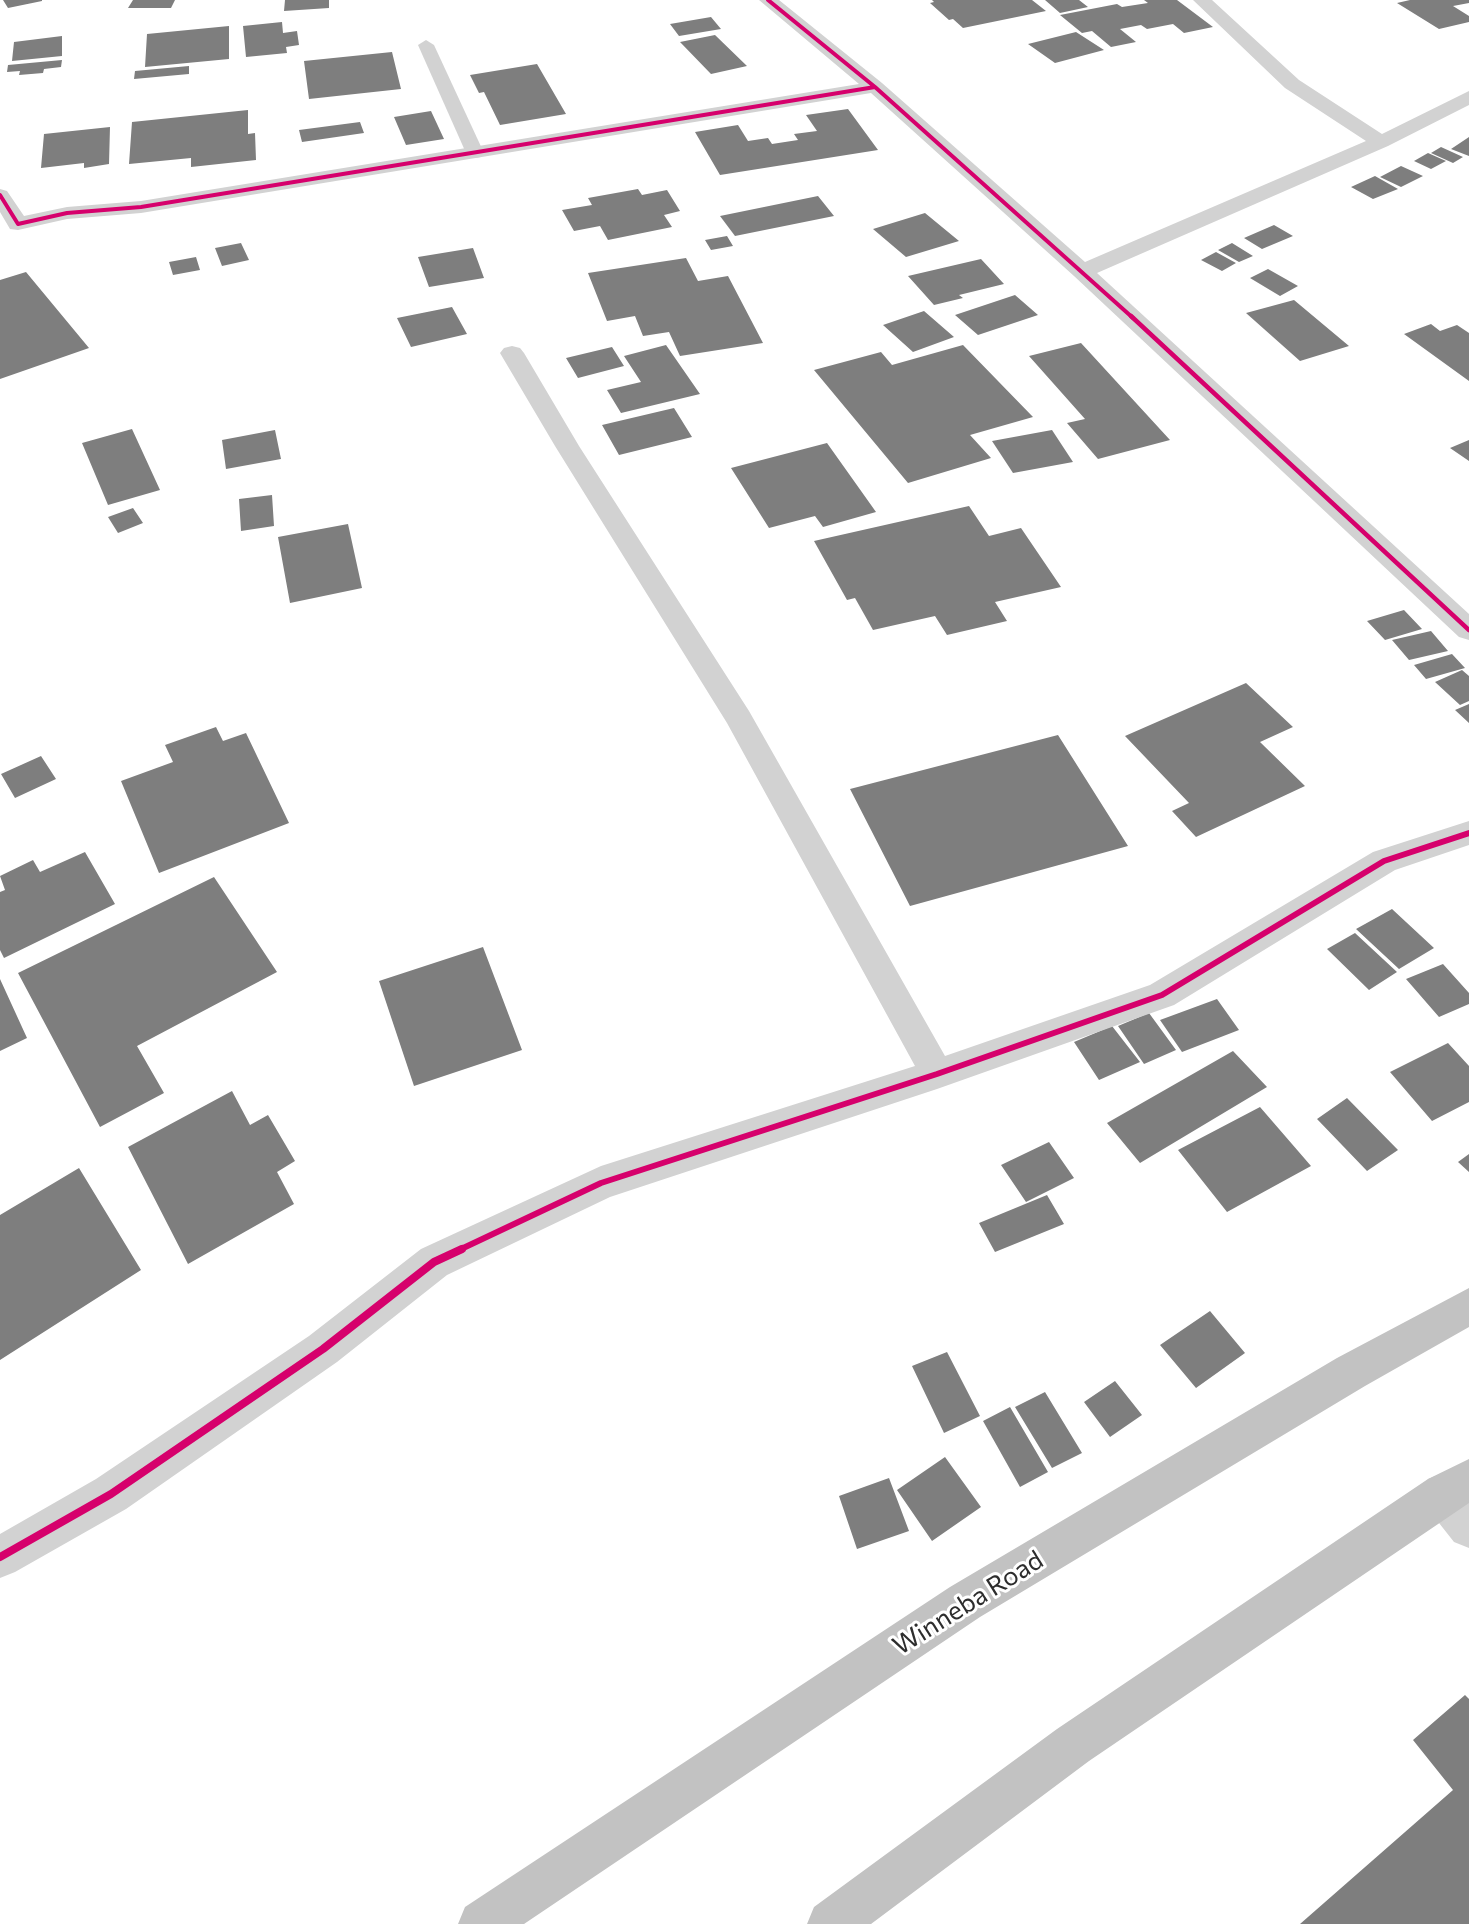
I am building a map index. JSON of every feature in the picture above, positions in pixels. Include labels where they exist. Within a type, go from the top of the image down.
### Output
[{"type":"highway","name":"Winneba Road","points":[[482,1924],[965,1602],[1351,1372],[1469,1306]]},
{"type":"highway","points":[[831,1924],[1073,1745],[1460,1500]]},
{"type":"street","points":[[768,0],[875,87],[1082,271],[1469,630]]},
{"type":"street","points":[[1202,0],[1292,84],[1382,142]]},
{"type":"street","points":[[0,195],[18,224],[67,213],[141,207],[875,87]]},
{"type":"street","points":[[1082,271],[1382,142],[1469,98]]},
{"type":"street","points":[[512,353],[567,446],[739,718],[938,1074]]},
{"type":"street","points":[[0,1557],[121,1487],[323,1349],[434,1262],[601,1182],[938,1074],[1162,995],[1384,861],[1469,832]]},
{"type":"lane","points":[[426,45],[476,153]]},
{"type":"building","points":[[3,0],[42,0],[42,1],[8,8]]},
{"type":"building","points":[[133,0],[175,0],[171,8],[128,8]]},
{"type":"building","points":[[285,0],[329,0],[329,8],[284,11]]},
{"type":"building","points":[[932,0],[1032,0],[1046,11],[963,28],[953,19],[949,20],[930,3],[934,2]]},
{"type":"building","points":[[1045,0],[1079,0],[1088,7],[1060,13]]},
{"type":"building","points":[[1144,0],[1177,0],[1213,27],[1184,33],[1173,24],[1147,29],[1141,25],[1120,29],[1136,42],[1111,47],[1092,31],[1082,33],[1060,15],[1117,4],[1122,7],[1148,3]]},
{"type":"building","points":[[1410,0],[1469,0],[1469,3],[1453,6],[1469,16],[1469,22],[1439,29],[1397,3]]},
{"type":"building","points":[[711,17],[721,29],[679,36],[670,24]]},
{"type":"building","points":[[282,22],[283,33],[297,31],[299,45],[286,47],[287,53],[246,57],[243,26]]},
{"type":"building","points":[[229,26],[229,59],[145,67],[147,34]]},
{"type":"building","points":[[1076,32],[1104,50],[1055,63],[1028,44]]},
{"type":"building","points":[[715,35],[747,66],[711,74],[680,42]]},
{"type":"building","points":[[62,36],[62,56],[12,61],[14,42]]},
{"type":"building","points":[[392,52],[401,89],[309,99],[304,61]]},
{"type":"building","points":[[62,60],[61,67],[44,69],[43,73],[19,75],[20,71],[7,72],[8,65]]},
{"type":"building","points":[[537,64],[566,114],[500,125],[484,92],[479,93],[470,75]]},
{"type":"building","points":[[189,66],[189,74],[134,79],[135,71]]},
{"type":"building","points":[[848,109],[878,150],[720,175],[695,132],[738,125],[748,141],[768,138],[772,144],[798,140],[794,134],[817,131],[806,115]]},
{"type":"building","points":[[248,110],[248,134],[255,133],[256,160],[191,167],[191,158],[129,164],[132,122]]},
{"type":"building","points":[[431,111],[444,139],[406,145],[394,117]]},
{"type":"building","points":[[360,122],[364,133],[302,142],[299,130]]},
{"type":"building","points":[[110,127],[109,164],[84,168],[84,163],[41,168],[44,134]]},
{"type":"building","points":[[1469,137],[1469,156],[1451,149]]},
{"type":"building","points":[[1441,147],[1463,157],[1453,163],[1431,153]]},
{"type":"building","points":[[1428,153],[1446,161],[1431,169],[1414,161]]},
{"type":"building","points":[[1401,166],[1423,176],[1401,187],[1380,177]]},
{"type":"building","points":[[1375,176],[1398,189],[1373,199],[1351,187]]},
{"type":"building","points":[[638,189],[642,195],[667,190],[680,211],[664,215],[672,227],[608,240],[600,226],[574,231],[562,210],[592,205],[588,198]]},
{"type":"building","points":[[818,196],[834,216],[735,236],[720,216]]},
{"type":"building","points":[[925,213],[959,241],[906,257],[873,229]]},
{"type":"building","points":[[1274,225],[1293,236],[1262,249],[1244,238]]},
{"type":"building","points":[[727,236],[733,246],[711,250],[705,240]]},
{"type":"building","points":[[241,243],[249,260],[222,266],[215,248]]},
{"type":"building","points":[[1232,243],[1253,256],[1239,262],[1218,250]]},
{"type":"building","points":[[473,248],[484,278],[429,287],[418,257]]},
{"type":"building","points":[[1216,252],[1236,263],[1222,271],[1201,260]]},
{"type":"building","points":[[196,257],[200,270],[173,275],[169,262]]},
{"type":"building","points":[[686,258],[698,281],[728,276],[763,343],[680,356],[669,332],[643,336],[635,316],[607,321],[588,273]]},
{"type":"building","points":[[981,259],[1004,284],[959,295],[963,298],[934,305],[908,276]]},
{"type":"building","points":[[1268,269],[1298,286],[1280,296],[1250,278]]},
{"type":"building","points":[[26,272],[89,348],[0,379],[0,280]]},
{"type":"building","points":[[1015,295],[1038,315],[978,335],[955,315]]},
{"type":"building","points":[[1294,300],[1349,346],[1300,361],[1246,313]]},
{"type":"building","points":[[452,307],[467,334],[411,347],[397,318]]},
{"type":"building","points":[[924,311],[954,337],[913,352],[883,325]]},
{"type":"building","points":[[1431,324],[1440,331],[1457,325],[1469,333],[1469,381],[1404,334]]},
{"type":"building","points":[[1081,343],[1170,440],[1098,459],[1067,423],[1085,419],[1029,356]]},
{"type":"building","points":[[666,345],[700,394],[621,413],[607,390],[641,382],[624,356]]},
{"type":"building","points":[[963,345],[1033,417],[970,435],[991,458],[908,483],[814,370],[881,352],[892,365]]},
{"type":"building","points":[[612,347],[624,366],[578,378],[566,358]]},
{"type":"building","points":[[674,408],[692,437],[619,455],[602,425]]},
{"type":"building","points":[[132,429],[160,490],[108,505],[82,443]]},
{"type":"building","points":[[275,430],[281,459],[226,469],[222,440]]},
{"type":"building","points":[[1052,430],[1073,462],[1013,473],[992,441]]},
{"type":"building","points":[[1469,440],[1469,461],[1450,448]]},
{"type":"building","points":[[827,443],[876,512],[823,527],[815,516],[769,528],[731,468]]},
{"type":"building","points":[[272,495],[274,526],[241,531],[239,499]]},
{"type":"building","points":[[969,506],[989,536],[1021,528],[1061,587],[995,602],[1007,621],[947,635],[935,616],[873,630],[855,598],[847,600],[814,541]]},
{"type":"building","points":[[133,508],[143,523],[118,533],[108,517]]},
{"type":"building","points":[[348,524],[362,588],[290,603],[278,537]]},
{"type":"building","points":[[1404,610],[1422,629],[1385,640],[1367,621]]},
{"type":"building","points":[[1431,631],[1448,651],[1409,660],[1392,640]]},
{"type":"building","points":[[1452,654],[1465,668],[1426,679],[1414,665]]},
{"type":"building","points":[[1462,670],[1469,676],[1469,701],[1460,705],[1435,682]]},
{"type":"building","points":[[1246,683],[1293,727],[1260,742],[1305,786],[1196,837],[1172,811],[1189,803],[1125,736]]},
{"type":"building","points":[[1469,704],[1469,723],[1455,710]]},
{"type":"building","points":[[216,727],[223,741],[246,733],[289,823],[159,873],[121,781],[173,762],[165,745]]},
{"type":"building","points":[[1058,735],[1128,846],[910,906],[850,789]]},
{"type":"building","points":[[41,756],[56,779],[15,798],[1,774]]},
{"type":"building","points":[[85,852],[115,904],[4,958],[0,950],[0,892],[5,890],[0,876],[33,860],[40,872]]},
{"type":"building","points":[[214,877],[277,972],[137,1046],[164,1093],[100,1127],[18,973]]},
{"type":"building","points":[[1392,909],[1434,948],[1399,969],[1356,929]]},
{"type":"building","points":[[1355,933],[1397,972],[1369,990],[1327,949]]},
{"type":"building","points":[[483,947],[522,1050],[414,1086],[379,981]]},
{"type":"building","points":[[1443,964],[1469,993],[1469,1004],[1439,1017],[1406,979]]},
{"type":"building","points":[[0,979],[27,1038],[0,1051]]},
{"type":"building","points":[[1217,999],[1239,1030],[1182,1052],[1160,1020]]},
{"type":"building","points":[[1149,1013],[1176,1050],[1144,1064],[1118,1026]]},
{"type":"building","points":[[1112,1026],[1140,1062],[1099,1080],[1074,1042]]},
{"type":"building","points":[[1448,1043],[1469,1066],[1469,1102],[1432,1121],[1390,1072]]},
{"type":"building","points":[[1233,1051],[1267,1087],[1140,1163],[1107,1123]]},
{"type":"building","points":[[232,1091],[250,1125],[268,1115],[295,1161],[277,1172],[294,1204],[188,1264],[128,1147]]},
{"type":"building","points":[[1347,1098],[1398,1150],[1367,1171],[1317,1119]]},
{"type":"building","points":[[1260,1107],[1311,1166],[1227,1212],[1178,1150]]},
{"type":"building","points":[[1049,1142],[1074,1178],[1026,1202],[1001,1165]]},
{"type":"building","points":[[1469,1154],[1469,1172],[1458,1162]]},
{"type":"building","points":[[79,1168],[141,1270],[0,1360],[0,1215]]},
{"type":"building","points":[[1047,1195],[1064,1224],[995,1252],[979,1223]]},
{"type":"building","points":[[1210,1311],[1245,1353],[1196,1388],[1160,1345]]},
{"type":"building","points":[[947,1352],[980,1416],[944,1433],[912,1366]]},
{"type":"building","points":[[1115,1381],[1142,1415],[1110,1437],[1084,1402]]},
{"type":"building","points":[[1045,1392],[1082,1453],[1052,1468],[1015,1407]]},
{"type":"building","points":[[1010,1407],[1048,1472],[1020,1487],[983,1421]]},
{"type":"building","points":[[945,1457],[981,1507],[932,1541],[897,1490]]},
{"type":"building","points":[[889,1478],[909,1531],[857,1549],[839,1496]]},
{"type":"building","points":[[1465,1695],[1469,1699],[1469,1924],[1300,1924],[1453,1790],[1413,1740]]},
{"type":"cycle path","points":[[768,0],[875,87],[1082,271],[1469,630]]},
{"type":"cycle path","points":[[0,195],[18,224],[67,213],[141,207],[875,87]]},
{"type":"cycle path","points":[[0,1557],[111,1494],[323,1349],[434,1262],[601,1183],[937,1074],[1162,995],[1384,861],[1469,833]]}]
